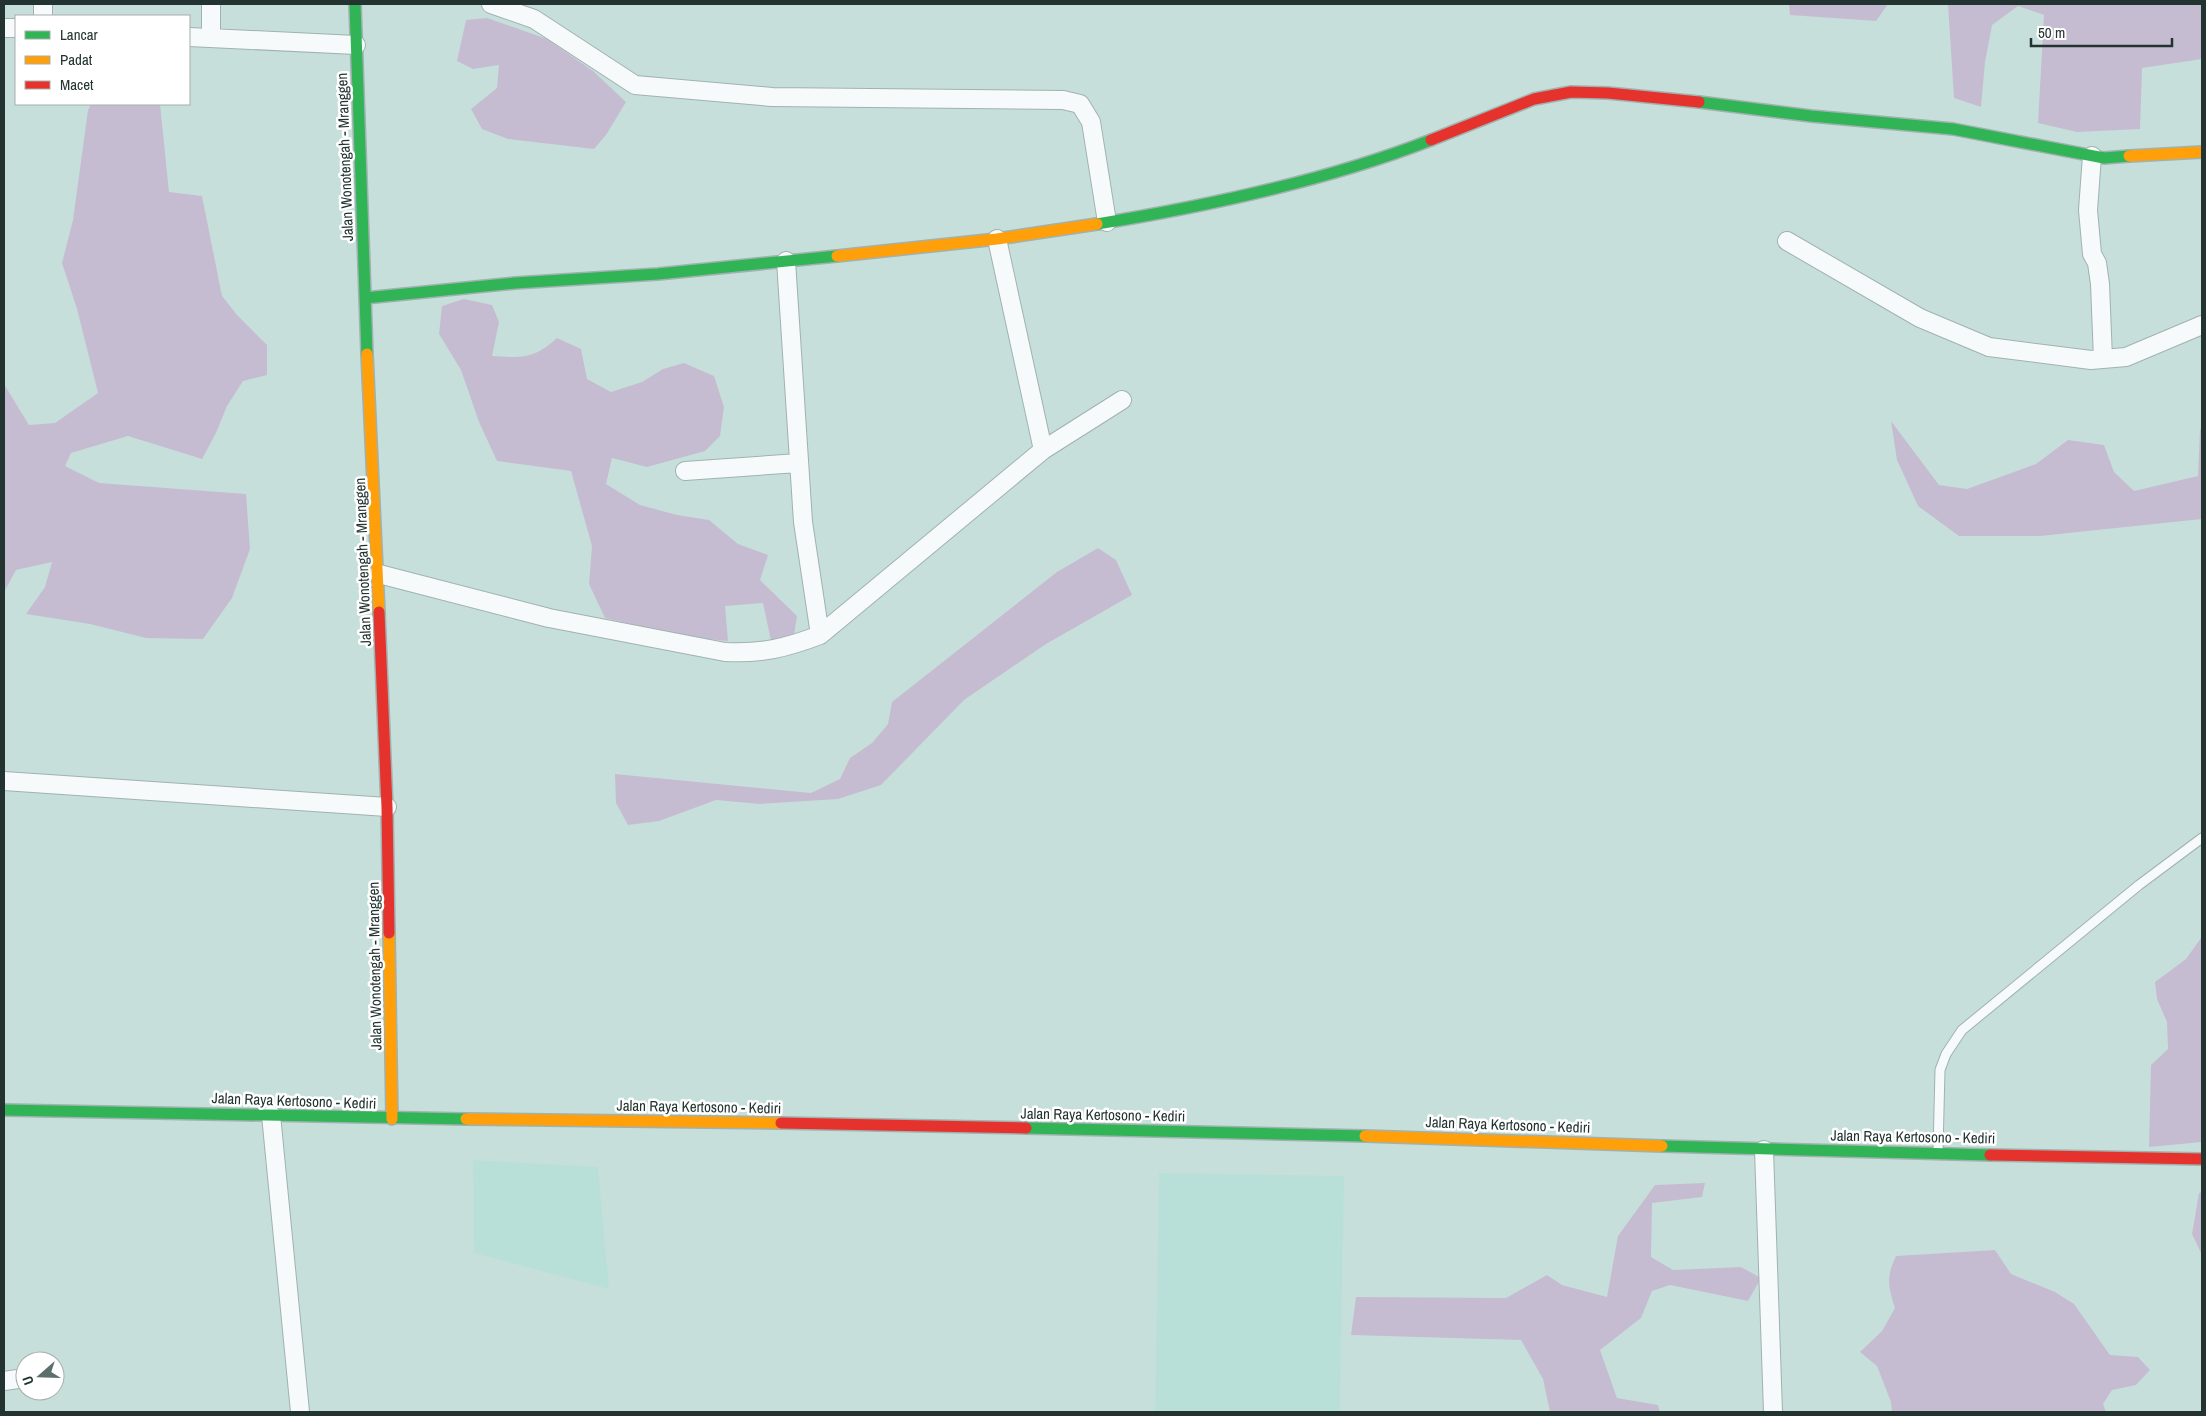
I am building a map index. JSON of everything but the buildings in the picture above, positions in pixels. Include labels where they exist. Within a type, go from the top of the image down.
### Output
[{"type":"main road","name":"Jalan Wonotengah - Mranggen","points":[[355,4],[365,298],[379,574],[387,807],[392,1119]]},
{"type":"main road","points":[[365,298],[515,282],[658,274],[786,262],[997,239],[1172,212],[1300,182],[1415,146],[1534,99],[1571,92],[1617,94],[1811,116],[1953,129],[2104,158],[2202,152]]},
{"type":"main road","name":"Jalan Raya Kertosono - Kediri","points":[[4,1110],[392,1119],[570,1119],[1104,1130],[1408,1137],[1764,1150],[2202,1159]]},
{"type":"street","points":[[211,4],[211,38]]},
{"type":"street","points":[[491,4],[534,19],[635,84],[772,97],[1063,100],[1080,104],[1091,122],[1107,222]]},
{"type":"street","points":[[190,37],[356,45]]},
{"type":"street","points":[[2092,156],[2088,210],[2092,254],[2097,263],[2100,284],[2103,359]]},
{"type":"street","points":[[997,239],[1043,450]]},
{"type":"street","points":[[1787,240],[1920,318],[1989,347],[2091,360],[2103,359],[2126,356],[2202,325]]},
{"type":"street","points":[[786,262],[803,522],[820,635]]},
{"type":"street","points":[[379,574],[549,618],[725,652],[749,654],[785,648],[820,635],[1043,450],[1122,400]]},
{"type":"street","points":[[685,470],[798,463]]},
{"type":"street","points":[[4,781],[387,807]]},
{"type":"street","points":[[271,1115],[300,1412]]},
{"type":"street","points":[[1764,1150],[1773,1412]]},
{"type":"lane","points":[[1938,1153],[1940,1070],[1946,1054],[1962,1030],[2139,885],[2202,838]]},
{"type":"shaded area","points":[[1789,4],[1888,4],[1876,21],[1790,15]]},
{"type":"shaded area","points":[[1948,4],[2202,4],[2202,59],[2142,68],[2140,129],[2077,132],[2038,123],[2044,15],[2018,6],[1992,25],[1985,62],[1981,107],[1954,98]]},
{"type":"shaded area","points":[[487,18],[547,39],[593,71],[626,102],[606,135],[594,149],[508,139],[482,129],[471,109],[497,88],[499,65],[473,69],[457,61],[466,20]]},
{"type":"shaded area","points":[[90,105],[160,105],[169,192],[202,196],[222,296],[237,315],[267,345],[267,375],[243,381],[227,406],[216,433],[202,459],[128,436],[71,453],[65,466],[99,483],[246,494],[250,549],[232,598],[203,639],[146,638],[90,624],[26,614],[45,587],[52,562],[16,570],[4,592],[4,384],[29,425],[55,423],[98,393],[77,309],[62,263],[73,220],[88,110]]},
{"type":"shaded area","points":[[464,299],[492,305],[499,322],[492,356],[527,356],[541,350],[557,338],[581,349],[587,379],[611,392],[642,382],[663,369],[684,363],[714,376],[724,407],[720,436],[705,451],[647,467],[612,458],[606,484],[640,505],[677,515],[709,520],[738,544],[768,555],[760,580],[797,616],[794,635],[771,641],[763,603],[725,606],[728,641],[686,637],[605,618],[589,584],[592,546],[571,471],[497,461],[479,422],[461,370],[439,334],[442,306]]},
{"type":"shaded area","points":[[1891,421],[1939,485],[1967,489],[2036,464],[2068,440],[2104,445],[2114,472],[2134,491],[2198,476],[2200,430],[2202,427],[2202,519],[2040,536],[1959,536],[1918,506],[1897,460]]},
{"type":"shaded area","points":[[1098,548],[1116,560],[1132,595],[1046,644],[964,700],[881,785],[838,799],[760,804],[716,800],[659,821],[628,825],[616,803],[615,774],[811,793],[840,779],[850,758],[872,743],[888,724],[892,702],[1057,572]]},
{"type":"shaded area","points":[[2201,938],[2202,1142],[2149,1147],[2151,1065],[2168,1049],[2167,1022],[2157,999],[2155,982],[2186,959]]},
{"type":"shaded area","points":[[473,1160],[598,1167],[609,1289],[474,1253]]},
{"type":"shaded area","points":[[1159,1173],[1344,1176],[1340,1412],[1155,1412]]},
{"type":"shaded area","points":[[1705,1183],[1702,1197],[1652,1203],[1651,1257],[1673,1270],[1741,1267],[1761,1278],[1748,1301],[1670,1285],[1652,1291],[1641,1318],[1600,1350],[1617,1398],[1658,1405],[1660,1412],[1550,1412],[1543,1379],[1521,1340],[1351,1335],[1356,1297],[1506,1298],[1547,1275],[1562,1285],[1607,1297],[1618,1236],[1655,1185]]},
{"type":"shaded area","points":[[2202,1192],[2202,1255],[2192,1234],[2199,1193]]},
{"type":"shaded area","points":[[1995,1250],[2011,1274],[2055,1292],[2074,1304],[2110,1355],[2138,1357],[2150,1370],[2136,1385],[2112,1390],[2103,1404],[2106,1412],[1892,1412],[1891,1402],[1877,1366],[1860,1352],[1882,1331],[1895,1308],[1889,1276],[1896,1256]]},
{"type":"traffic: fast","points":[[355,4],[367,354]]},
{"type":"traffic: fast","points":[[1699,102],[1811,116],[1953,129],[2104,158],[2129,156]]},
{"type":"traffic: fast","points":[[1097,224],[1266,191],[1350,168],[1431,140]]},
{"type":"traffic: fast","points":[[365,298],[515,283],[658,274],[837,256]]},
{"type":"traffic: fast","points":[[4,1110],[466,1119]]},
{"type":"traffic: fast","points":[[1026,1128],[1365,1136]]},
{"type":"traffic: fast","points":[[1662,1146],[1990,1155]]},
{"type":"traffic: slow","points":[[2129,156],[2202,152]]},
{"type":"traffic: slow","points":[[837,256],[997,239],[1097,224]]},
{"type":"traffic: slow","points":[[367,354],[379,612]]},
{"type":"traffic: slow","points":[[389,933],[392,1119]]},
{"type":"traffic: slow","points":[[466,1119],[781,1123]]},
{"type":"traffic: slow","points":[[1365,1136],[1662,1146]]},
{"type":"traffic: jam","points":[[1431,140],[1534,99],[1571,92],[1608,93],[1699,102]]},
{"type":"traffic: jam","points":[[379,612],[387,807],[389,933]]},
{"type":"traffic: jam","points":[[781,1123],[1026,1128]]},
{"type":"traffic: jam","points":[[1990,1155],[2202,1159]]}]
